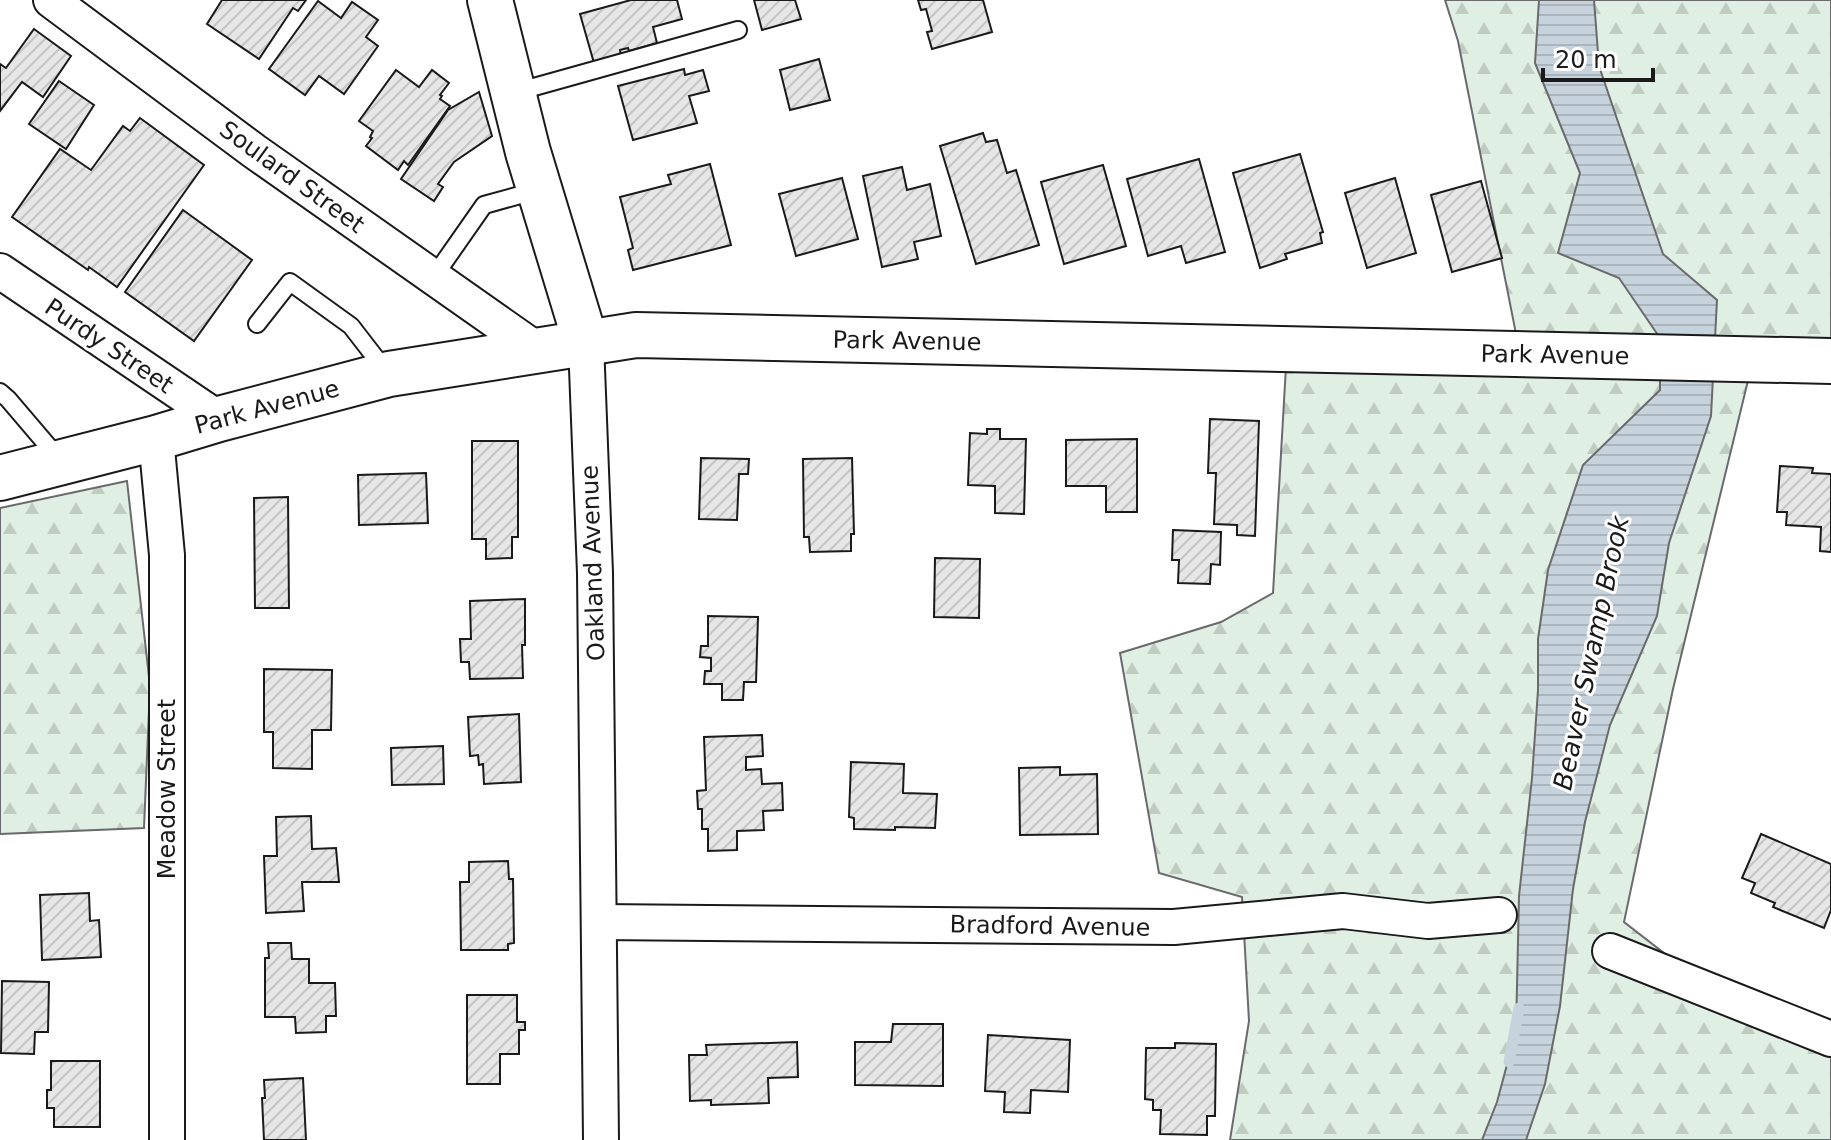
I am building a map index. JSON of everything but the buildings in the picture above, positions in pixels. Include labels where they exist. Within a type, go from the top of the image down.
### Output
[{"type":"street","name":"Soulard Street","points":[[51,0],[254,151],[537,350]]},
{"type":"street","name":"Oakland Avenue","points":[[490,0],[528,152],[586,343],[595,573],[601,1140]]},
{"type":"street","name":"Purdy Street","points":[[0,271],[219,419]]},
{"type":"street","name":"Park Avenue","points":[[0,478],[389,374],[636,335],[1831,361]]},
{"type":"street","name":"Meadow Street","points":[[156,438],[167,555],[167,1140]]},
{"type":"street","name":"Bradford Avenue","points":[[599,922],[1174,927],[1343,911],[1428,921],[1499,915]]},
{"type":"street","points":[[1610,951],[1831,1039]]},
{"type":"lane","points":[[514,93],[738,30]]},
{"type":"lane","points":[[433,278],[484,205],[540,189]]},
{"type":"lane","points":[[257,324],[290,282],[351,326],[389,374]]},
{"type":"lane","points":[[0,392],[62,462]]},
{"type":"green space","points":[[1445,0],[1831,0],[1831,361],[1753,360],[1673,689],[1624,922],[1717,994],[1831,1039],[1831,1140],[1230,1140],[1249,1021],[1242,897],[1159,873],[1120,653],[1221,622],[1273,593],[1287,349],[1520,354],[1458,41]]},
{"type":"green space","points":[[127,481],[150,686],[144,828],[0,834],[0,508]]},
{"type":"water","points":[[1539,0],[1594,0],[1599,66],[1663,254],[1717,300],[1711,416],[1669,543],[1657,616],[1610,725],[1585,822],[1573,889],[1560,1006],[1545,1084],[1526,1140],[1482,1140],[1497,1102],[1516,1031],[1519,896],[1532,778],[1538,639],[1548,570],[1583,465],[1660,390],[1660,338],[1619,278],[1558,253],[1580,173],[1535,63]]},
{"type":"waterway","name":"Beaver Swamp Brook","points":[[1509,1062],[1519,1008]]}]
